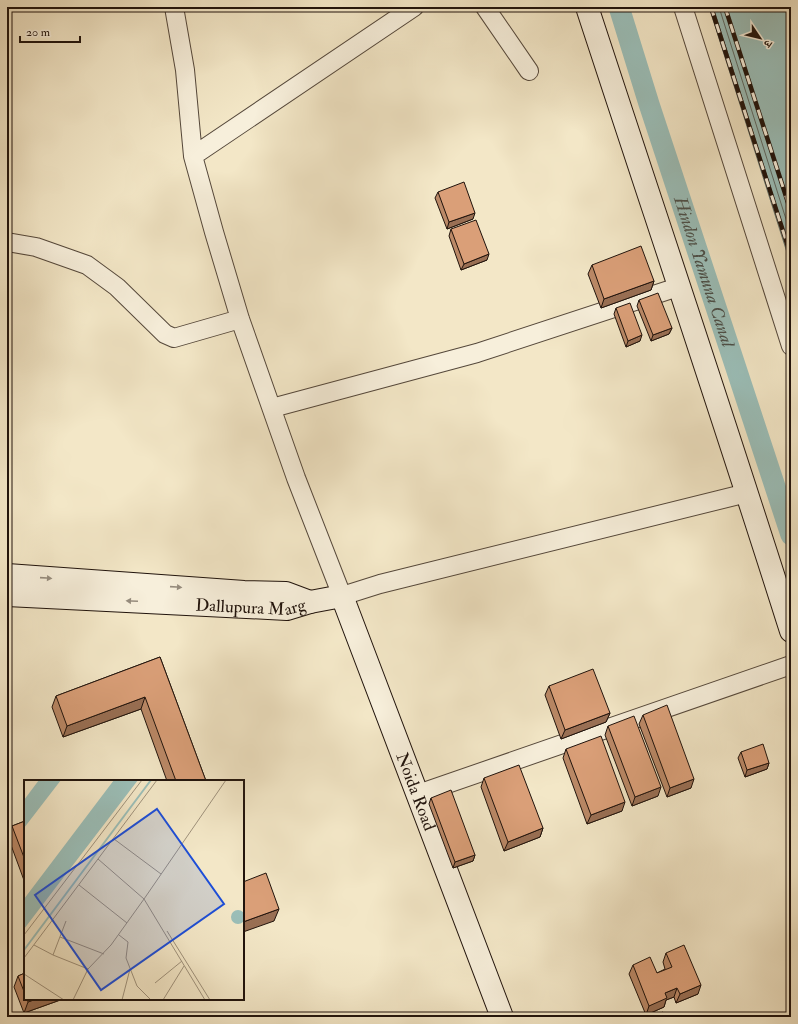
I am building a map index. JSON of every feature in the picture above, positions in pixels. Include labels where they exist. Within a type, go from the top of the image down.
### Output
[{"type":"main road","points":[[587,7],[791,631]]},
{"type":"main road","name":"Dallupura Marg","points":[[7,575],[244,592],[286,593],[310,602]]},
{"type":"main road","name":"Dallupura Marg","points":[[7,595],[287,609],[310,602]]},
{"type":"main road","points":[[310,602],[342,596]]},
{"type":"main road","name":"Noida Road","points":[[342,596],[502,1017]]},
{"type":"street","points":[[175,7],[185,70],[193,156],[214,232],[240,318],[296,478],[342,596],[380,584],[747,493]]},
{"type":"street","points":[[193,156],[414,7]]},
{"type":"street","points":[[485,7],[529,71]]},
{"type":"street","points":[[683,7],[791,346]]},
{"type":"street","points":[[8,240],[36,247],[87,265],[116,287],[170,337],[174,338],[240,318]]},
{"type":"street","points":[[272,408],[477,353],[678,287]]},
{"type":"street","points":[[418,794],[791,665]]},
{"type":"water","points":[[709,7],[791,7],[791,265]]},
{"type":"building","points":[[464,182],[475,213],[449,222],[438,192]]},
{"type":"building","points":[[476,220],[489,254],[464,264],[451,229]]},
{"type":"building","points":[[641,246],[654,281],[604,299],[592,265]]},
{"type":"building","points":[[658,293],[672,328],[653,335],[639,300]]},
{"type":"building","points":[[630,303],[642,335],[628,341],[616,308]]},
{"type":"building","points":[[160,657],[206,780],[176,780],[145,697],[67,726],[56,696]]},
{"type":"building","points":[[593,669],[610,713],[565,730],[549,686]]},
{"type":"building","points":[[667,705],[694,779],[670,788],[643,715]]},
{"type":"building","points":[[634,716],[661,787],[635,797],[608,726]]},
{"type":"building","points":[[601,736],[625,802],[591,815],[566,749]]},
{"type":"building","points":[[763,744],[769,763],[747,770],[741,752]]},
{"type":"building","points":[[519,765],[543,828],[508,842],[484,778]]},
{"type":"building","points":[[451,790],[475,855],[455,862],[431,798]]},
{"type":"building","points":[[24,821],[24,857],[12,826]]},
{"type":"building","points":[[266,873],[279,909],[244,922],[244,882]]},
{"type":"building","points":[[684,945],[701,985],[680,994],[677,988],[665,993],[667,998],[649,1006],[633,965],[650,957],[657,973],[672,967],[666,953]]},
{"type":"building","points":[[24,973],[24,991],[18,976]]},
{"type":"building","points":[[663,1012],[665,1017],[650,1017]]},
{"type":"waterway","name":"Hindon Yamuna Canal","points":[[619,7],[649,104],[791,535]]},
{"type":"railway","points":[[711,7],[791,256]]},
{"type":"railway","points":[[725,7],[791,212]]}]
